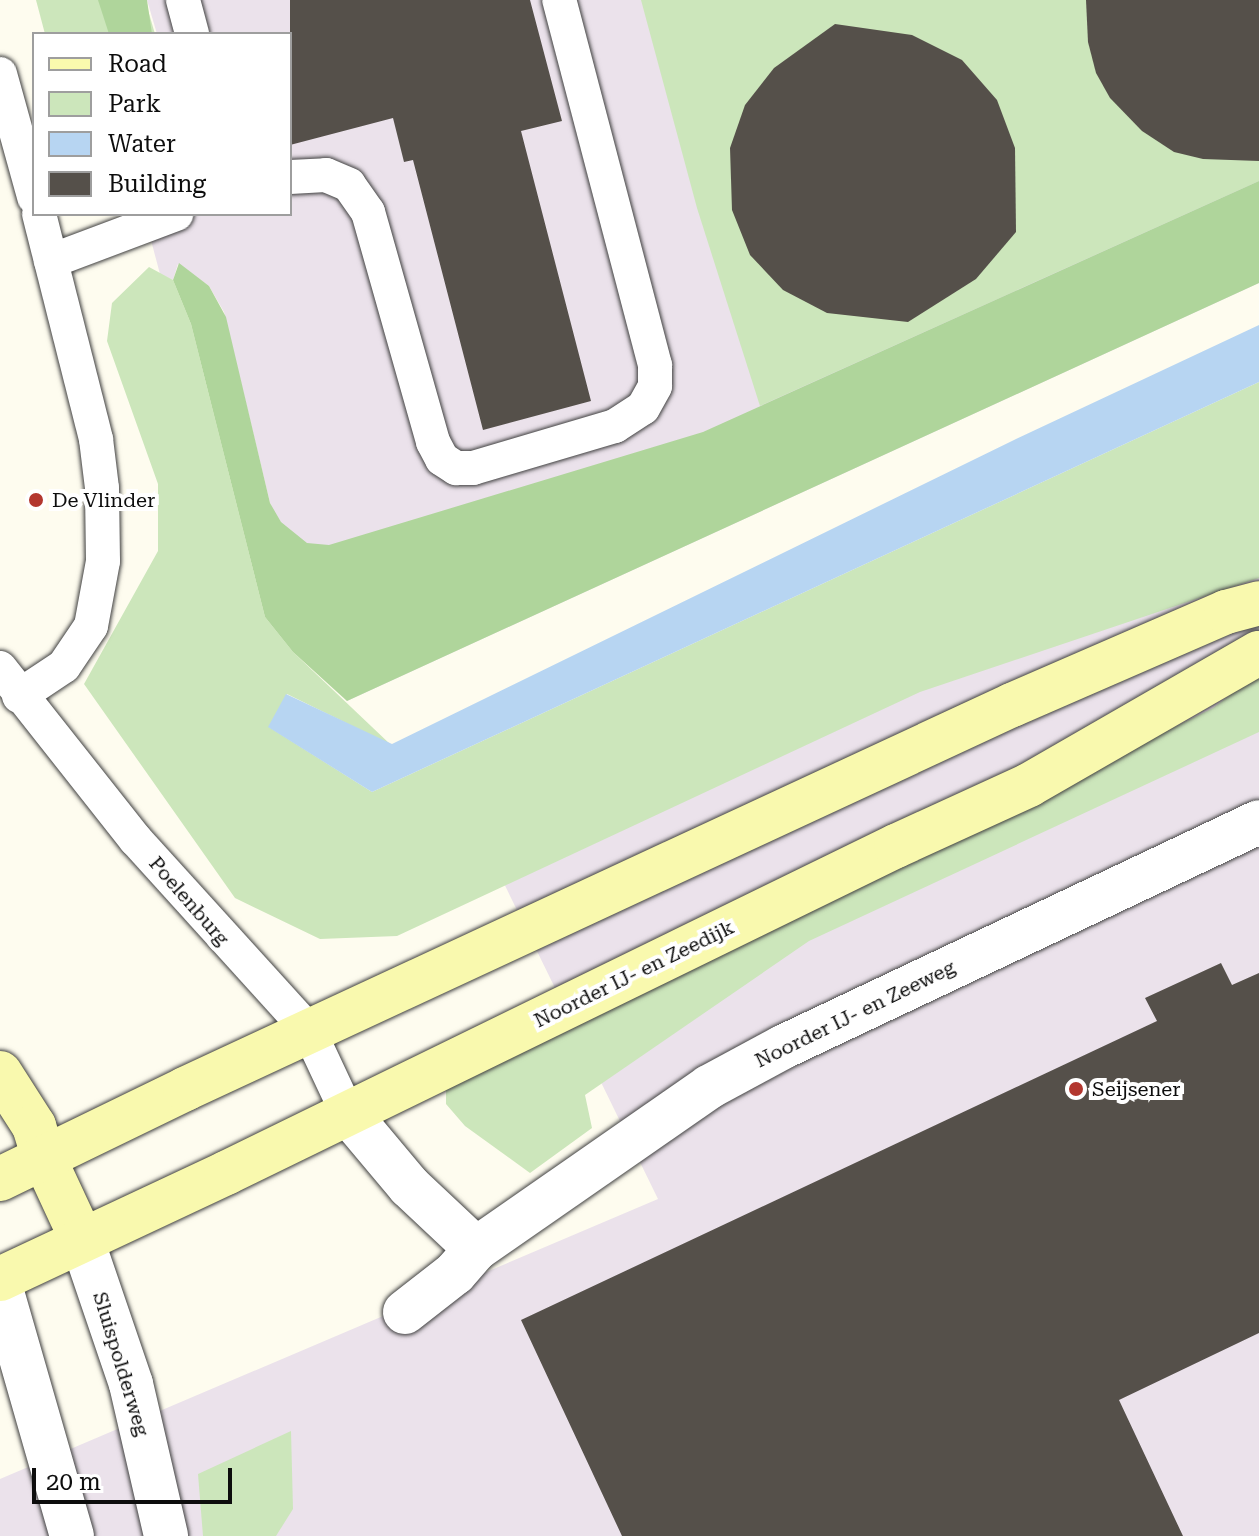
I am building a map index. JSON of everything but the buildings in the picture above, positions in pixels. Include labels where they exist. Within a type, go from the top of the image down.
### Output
[{"type":"street","points":[[0,1179],[309,1031],[1012,705],[1226,612],[1259,603]]},
{"type":"street","name":"Noorder IJ- en Zeedijk","points":[[0,1279],[1029,785],[1259,653]]},
{"type":"street","name":"Noorder IJ- en Zeeweg","points":[[405,1312],[455,1273],[476,1249],[734,1074],[1259,822]]},
{"type":"street","points":[[0,1073],[34,1126],[44,1158],[82,1240]]},
{"type":"street","points":[[347,1112],[409,1186],[476,1249]]},
{"type":"street","name":"Sluispolderweg","points":[[82,1240],[131,1384],[166,1536]]},
{"type":"street","points":[[0,1285],[72,1536]]},
{"type":"lane","points":[[183,0],[191,32]]},
{"type":"lane","points":[[292,177],[326,175],[349,185],[368,212],[433,442],[442,459],[456,468],[473,468],[615,426],[643,408],[655,386],[655,365],[559,0]]},
{"type":"lane","points":[[0,74],[32,190]]},
{"type":"lane","points":[[19,696],[64,666],[91,626],[103,561],[103,509],[96,439],[40,216]]},
{"type":"lane","points":[[51,261],[171,216]]},
{"type":"lane","name":"Poelenburg","points":[[0,668],[19,696],[136,840],[309,1031],[347,1112]]},
{"type":"shaded area","points":[[147,0],[1259,0],[1259,283],[347,701],[270,503],[224,312],[209,286],[178,264],[173,280],[160,274],[145,216],[292,216],[292,32],[156,32]]},
{"type":"shaded area","points":[[1259,510],[1259,1536],[0,1536],[0,1479],[658,1199],[494,863]]},
{"type":"green space","points":[[36,0],[145,0],[154,32],[44,32]]},
{"type":"green space","points":[[98,0],[147,0],[152,32],[108,32]]},
{"type":"green space","points":[[641,0],[1259,0],[1259,181],[760,406],[697,208]]},
{"type":"green space","points":[[1259,181],[1259,283],[347,701],[293,652],[265,617],[191,324],[173,280],[179,263],[209,286],[226,317],[270,503],[281,522],[307,543],[329,545],[703,432]]},
{"type":"green space","points":[[149,267],[173,280],[191,324],[265,617],[293,652],[391,745],[287,694],[269,727],[372,792],[1259,382],[1259,578],[920,692],[397,936],[320,939],[235,898],[84,684],[158,551],[158,484],[107,341],[112,303]]},
{"type":"green space","points":[[1259,673],[1259,732],[809,941],[585,1095],[592,1128],[530,1173],[465,1126],[446,1104],[446,1087],[1213,708]]},
{"type":"green space","points":[[291,1431],[293,1509],[276,1536],[203,1536],[198,1474]]},
{"type":"water","points":[[1259,325],[1259,382],[372,792],[268,727],[286,694],[392,744],[1014,440]]},
{"type":"place","name":"De Vlinder","points":[[36,500]]},
{"type":"place","name":"Seijsener","points":[[1076,1089]]}]
